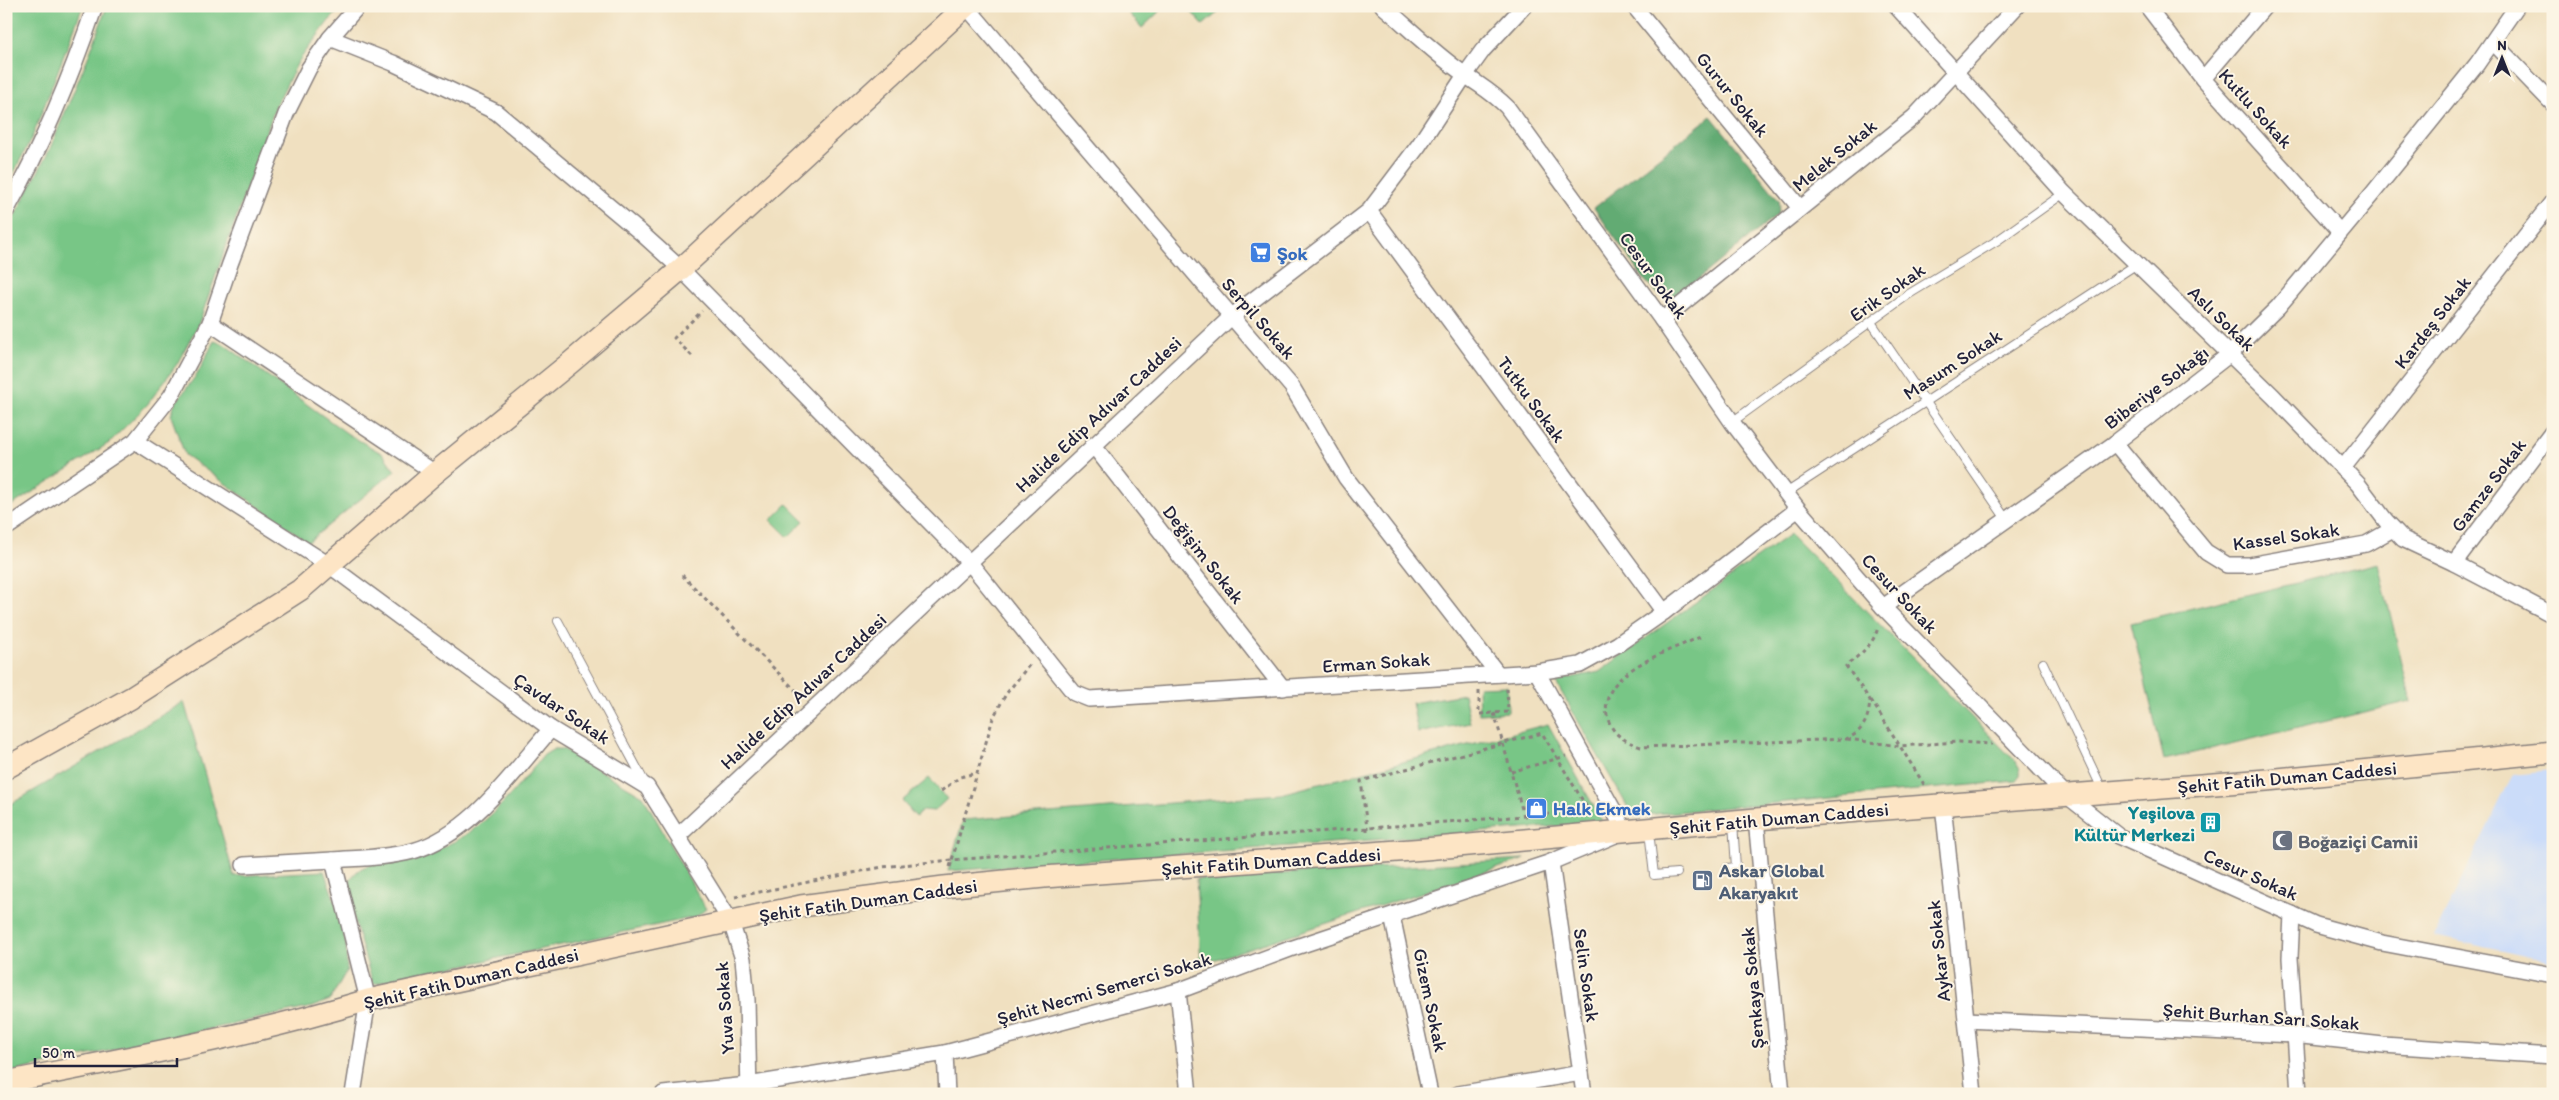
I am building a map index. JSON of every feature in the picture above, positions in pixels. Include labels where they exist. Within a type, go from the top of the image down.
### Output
[{"type":"street","points":[[6,212],[30,168],[54,114],[95,6]]},
{"type":"street","points":[[6,528],[136,441],[171,396],[210,324],[230,264],[286,114],[309,68],[330,38],[358,6]]},
{"type":"street","points":[[6,768],[131,698],[300,590],[435,473],[570,363],[681,269],[966,6]]},
{"type":"street","name":"Serpil Sokak","points":[[966,6],[1292,387],[1346,478],[1502,674]]},
{"type":"street","name":"Cesur Sokak","points":[[1383,6],[1465,75],[1487,88],[1507,106],[1662,320],[1732,422],[1798,509],[1883,607],[2066,795],[2118,836],[2316,925],[2382,943],[2553,975]]},
{"type":"street","name":"Halide Edip Adıvar Caddesi","points":[[679,834],[1231,317],[1369,211],[1419,146],[1483,50],[1524,6]]},
{"type":"street","name":"Gurur Sokak","points":[[1634,6],[1800,208]]},
{"type":"street","name":"Aslı Sokak","points":[[1896,6],[2064,193],[2230,354],[2343,468],[2403,539],[2454,563],[2553,615]]},
{"type":"street","name":"Melek Sokak","points":[[1662,320],[1914,117],[2017,6]]},
{"type":"street","name":"Kutlu Sokak","points":[[2147,6],[2203,79],[2340,232]]},
{"type":"street","points":[[2203,79],[2265,6]]},
{"type":"street","name":"Biberiye Sokağı","points":[[1883,607],[2115,443],[2230,354],[2278,307],[2340,232],[2493,42],[2517,6]]},
{"type":"street","name":"Erman Sokak","points":[[330,38],[392,63],[496,112],[640,232],[681,269],[970,563],[1074,693],[1088,699],[1537,672],[1580,665],[1618,644],[1664,612],[1798,509]]},
{"type":"street","points":[[2493,42],[2553,104]]},
{"type":"street","name":"Kardeş Sokak","points":[[2343,468],[2553,201]]},
{"type":"street","name":"Tutku Sokak","points":[[1369,211],[1664,612]]},
{"type":"street","points":[[210,324],[435,473]]},
{"type":"street","name":"Gamze Sokak","points":[[2454,563],[2553,431]]},
{"type":"street","name":"Çavdar Sokak","points":[[136,441],[330,565],[551,729],[647,787],[679,834],[731,922]]},
{"type":"street","name":"Kassel Sokak","points":[[2115,443],[2206,552],[2228,565],[2249,565],[2366,544],[2393,529]]},
{"type":"street","name":"Değişim Sokak","points":[[1093,445],[1283,688]]},
{"type":"street","points":[[1537,672],[1625,831]]},
{"type":"street","points":[[244,865],[379,857],[413,851],[445,838],[472,818],[551,729]]},
{"type":"street","name":"Şehit Fatih Duman Caddesi","points":[[6,1082],[247,1032],[322,1014],[368,1000],[801,906],[944,887],[1044,877],[1370,854],[1756,819],[2267,780],[2553,752]]},
{"type":"street","name":"Aykar Sokak","points":[[1940,805],[1974,1094]]},
{"type":"street","name":"Şenkaya Sokak","points":[[1756,819],[1782,1094]]},
{"type":"street","name":"Şehit Necmi Semerci Sokak","points":[[663,1094],[749,1090],[945,1053],[1178,991],[1290,949],[1551,862],[1625,831]]},
{"type":"street","points":[[333,860],[368,1000],[353,1094]]},
{"type":"street","name":"Selin Sokak","points":[[1551,862],[1584,1094]]},
{"type":"street","points":[[2292,914],[2290,958],[2299,1094]]},
{"type":"street","name":"Gizem Sokak","points":[[1392,916],[1430,1094]]},
{"type":"street","name":"Yuva Sokak","points":[[731,922],[743,959],[747,1000],[749,1090]]},
{"type":"street","points":[[1178,991],[1189,1094]]},
{"type":"street","name":"Şehit Burhan Sarı Sokak","points":[[1966,1020],[2294,1035],[2383,1045],[2553,1056]]},
{"type":"street","points":[[945,1053],[947,1094]]},
{"type":"street","points":[[1458,1094],[1580,1073]]},
{"type":"lane","name":"Erik Sokak","points":[[1732,422],[1909,294],[1998,240],[2064,193]]},
{"type":"lane","name":"Masum Sokak","points":[[1786,494],[1925,400],[2137,264]]},
{"type":"lane","points":[[1872,322],[2006,519]]},
{"type":"lane","points":[[558,621],[647,787]]},
{"type":"lane","points":[[2043,663],[2104,792]]},
{"type":"lane","points":[[1727,868],[1736,868],[1732,821]]},
{"type":"lane","points":[[1648,829],[1654,875],[1677,873]]},
{"type":"path","points":[[692,356],[674,338],[712,301]]},
{"type":"path","points":[[682,575],[814,709]]},
{"type":"path","points":[[1883,607],[1876,635],[1866,649],[1846,666],[1940,805]]},
{"type":"path","points":[[1700,637],[1634,668],[1618,679],[1609,693],[1606,708],[1608,721],[1615,734],[1626,742],[1641,748],[1846,739],[1899,746],[1959,742],[2017,745]]},
{"type":"path","points":[[944,887],[993,718],[1006,694],[1040,650]]},
{"type":"path","points":[[1478,675],[1479,714],[1508,712],[1502,674]]},
{"type":"path","points":[[1846,739],[1856,735],[1864,725],[1869,714],[1870,700]]},
{"type":"path","points":[[1494,713],[1524,816]]},
{"type":"path","points":[[718,901],[882,868],[952,860],[1366,828],[1589,811],[1542,733],[1360,781],[1366,828],[1370,854]]},
{"type":"path","points":[[1511,772],[1581,752]]},
{"type":"path","points":[[941,790],[960,777],[976,773]]},
{"type":"shaded area","points":[[2553,770],[2553,962],[2434,936],[2513,774]]},
{"type":"green space","points":[[6,6],[83,6],[33,135],[6,188]]},
{"type":"green space","points":[[107,6],[343,6],[328,22],[298,62],[276,105],[199,323],[177,364],[147,405],[109,443],[6,509],[6,232],[49,151]]},
{"type":"green space","points":[[1123,6],[1165,6],[1142,28]]},
{"type":"green space","points":[[1186,6],[1226,6],[1203,25]]},
{"type":"green space","points":[[1711,116],[1779,200],[1778,214],[1678,296],[1659,295],[1646,282],[1594,208]]},
{"type":"green space","points":[[214,341],[225,345],[348,434],[383,454],[395,471],[308,542],[185,455],[171,416],[174,405],[198,373]]},
{"type":"green space","points":[[787,504],[804,521],[788,537],[771,520]]},
{"type":"green space","points":[[1790,534],[2016,762],[2020,769],[2020,775],[2015,781],[1633,816],[1555,681],[1599,672]]},
{"type":"green space","points":[[2378,563],[2411,701],[2164,760],[2131,623]]},
{"type":"green space","points":[[1507,686],[1508,712],[1479,714],[1478,687]]},
{"type":"green space","points":[[1464,694],[1470,723],[1418,733],[1412,703]]},
{"type":"green space","points":[[184,702],[234,876],[324,871],[335,901],[346,944],[347,970],[330,1000],[312,1007],[6,1073],[6,807]]},
{"type":"green space","points":[[1548,724],[1603,823],[948,871],[963,820],[1281,794]]},
{"type":"green space","points":[[554,749],[563,749],[643,796],[706,909],[696,917],[373,984],[350,901],[349,889],[353,876],[364,867],[372,864],[389,863],[425,853],[454,842],[469,833],[509,796],[544,755]]},
{"type":"green space","points":[[929,778],[947,799],[934,811],[923,810],[916,817],[902,801]]},
{"type":"green space","points":[[1525,859],[1201,964],[1196,879]]},
{"type":"place","name":"Şok","points":[[1261,253]]},
{"type":"place","name":"Halk Ekmek","points":[[1537,808]]},
{"type":"place","name":"Yeşilova Kültür Merkezi","points":[[2211,823]]},
{"type":"place","name":"Boğaziçi Camii","points":[[2282,841]]},
{"type":"place","name":"Askar Global Akaryakıt","points":[[1703,881]]}]
